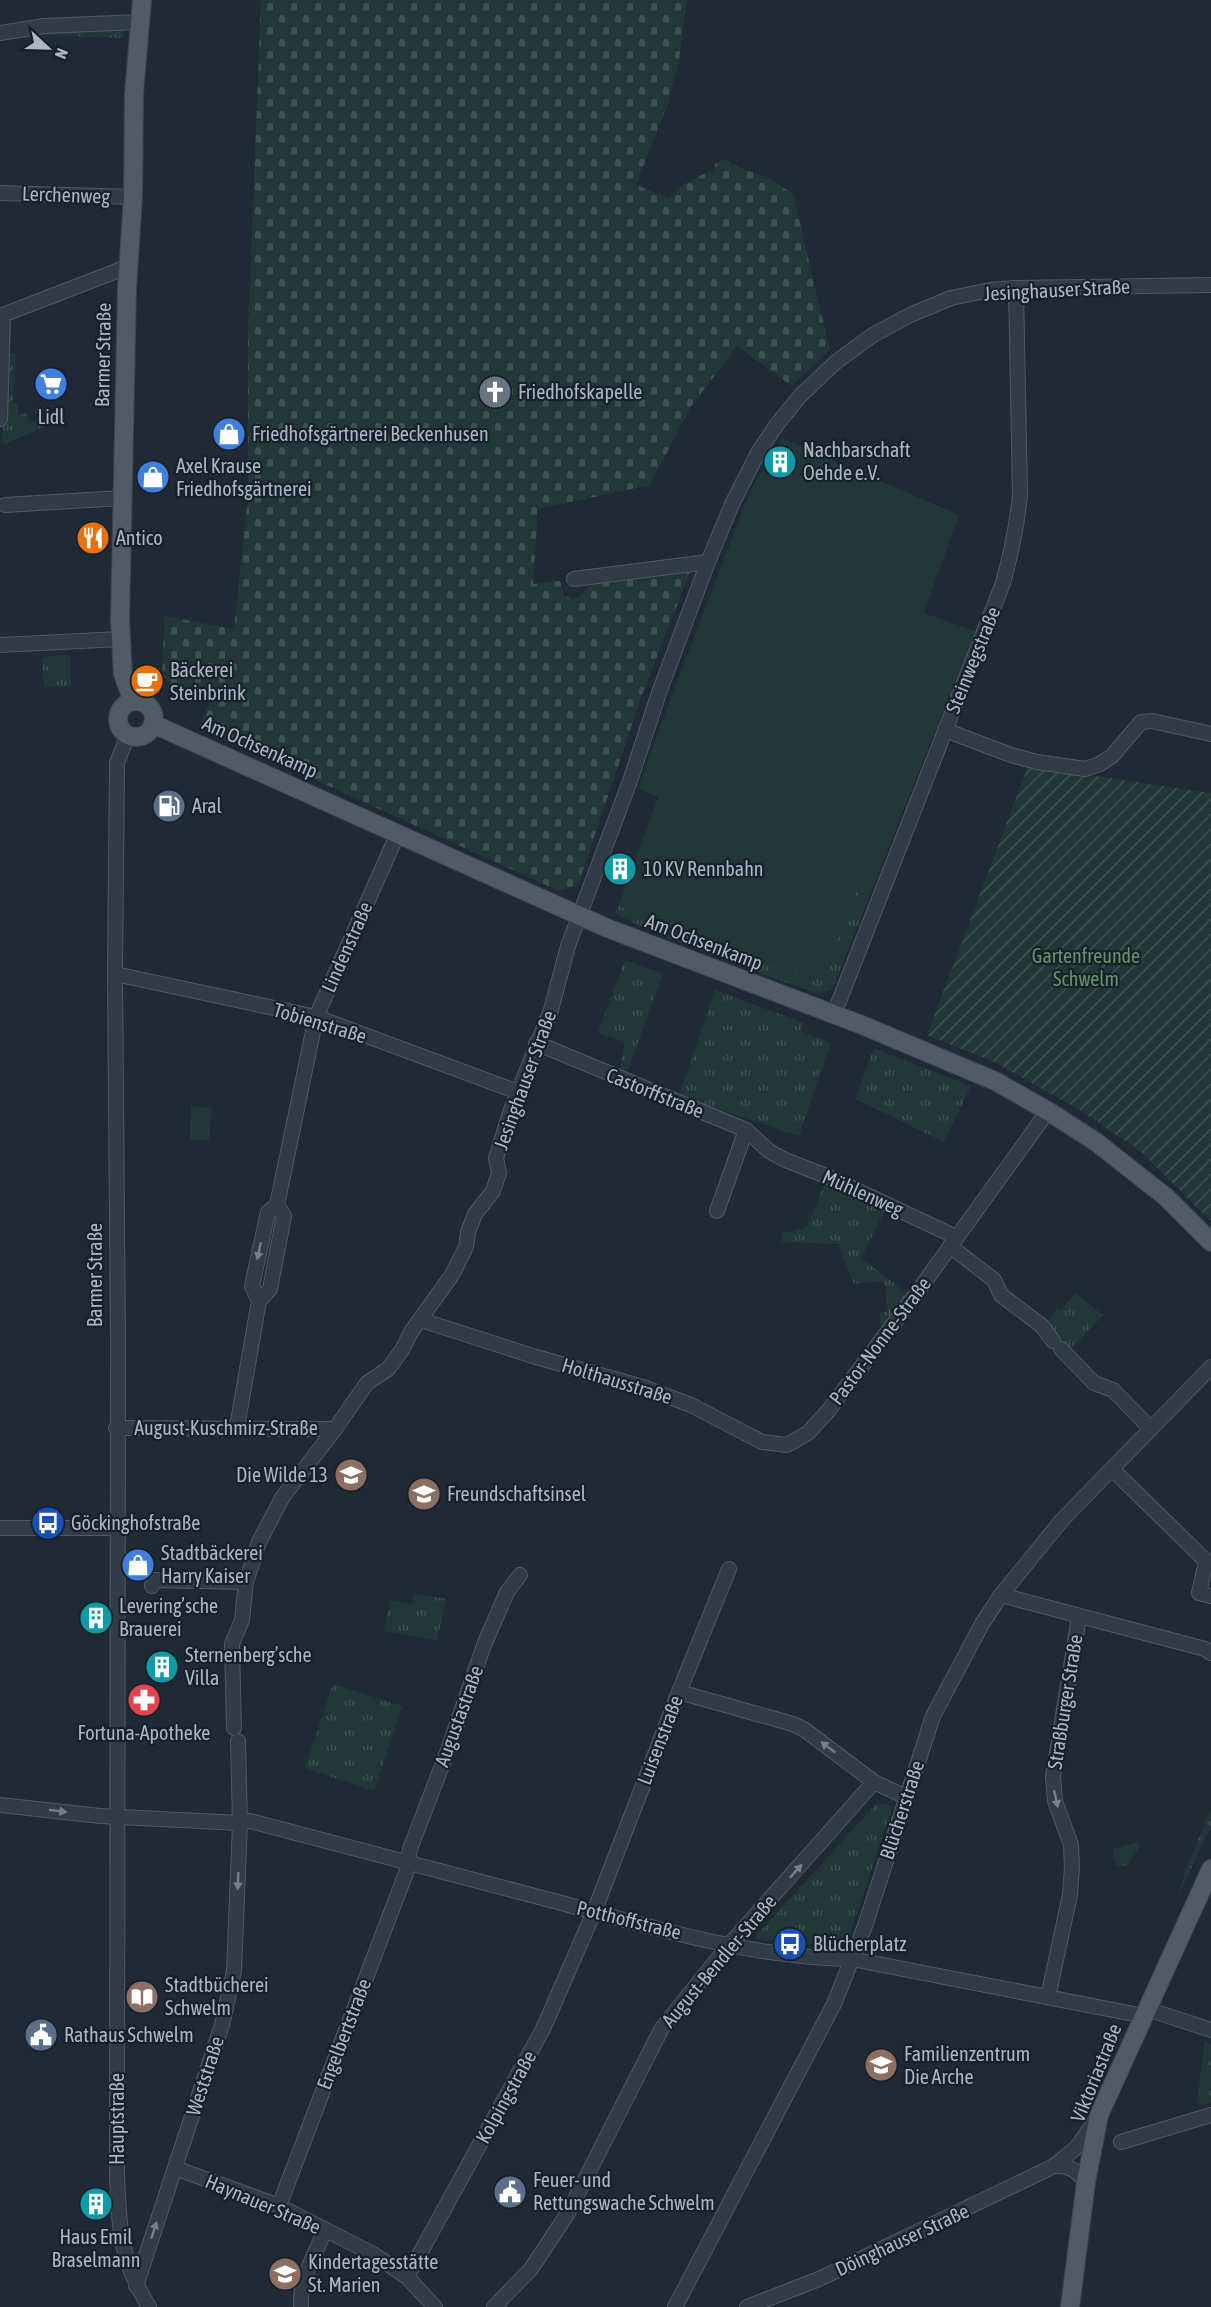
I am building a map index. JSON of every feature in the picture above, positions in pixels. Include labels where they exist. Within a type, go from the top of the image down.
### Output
[{"type":"main road","name":"Barmer Straße","points":[[133,701],[123,674],[120,639],[127,267],[133,197],[134,94],[141,10]]},
{"type":"main road","points":[[133,701],[142,702],[149,707],[153,715],[153,724],[146,734],[128,735],[121,728],[118,718],[121,709],[133,701]]},
{"type":"main road","name":"Am Ochsenkamp","points":[[153,724],[580,917],[680,958],[834,1014],[986,1077],[1048,1111],[1123,1161],[1174,1204],[1211,1242]]},
{"type":"main road","name":"Viktoriastraße","points":[[1070,2307],[1086,2182],[1100,2115],[1211,1869]]},
{"type":"street","points":[[0,33],[141,10]]},
{"type":"street","name":"Lerchenweg","points":[[0,193],[133,197]]},
{"type":"street","points":[[0,419],[2,316],[127,267]]},
{"type":"street","name":"Jesinghauser Straße","points":[[240,1823],[232,1644],[242,1620],[246,1582],[259,1542],[282,1498],[368,1383],[388,1369],[452,1275],[466,1247],[468,1232],[475,1214],[493,1191],[499,1173],[496,1158],[536,1043],[551,1010],[568,945],[630,781],[660,690],[708,562],[732,504],[759,451],[800,396],[836,362],[873,335],[910,315],[951,298],[990,290],[1016,288],[1211,285]]},
{"type":"street","name":"Steinwegstraße","points":[[834,1014],[1003,583],[1018,523],[1020,495],[1016,288]]},
{"type":"street","points":[[5,505],[122,498]]},
{"type":"street","points":[[574,579],[708,562]]},
{"type":"street","points":[[0,645],[120,639]]},
{"type":"street","points":[[945,730],[1011,755],[1037,762],[1085,769],[1100,764],[1112,756],[1141,722],[1152,721],[1211,734]]},
{"type":"street","name":"Barmer Straße","points":[[118,1817],[116,1428],[118,1225],[115,974],[117,763],[128,735]]},
{"type":"street","name":"Lindenstraße","points":[[237,1427],[259,1301],[270,1289],[284,1216],[277,1204],[316,1017],[398,833]]},
{"type":"street","name":"Tobienstraße","points":[[115,974],[316,1017],[518,1092]]},
{"type":"street","name":"Castorffstraße","points":[[536,1043],[746,1130],[769,1150]]},
{"type":"street","name":"Pastor-Nonne-Straße","points":[[808,1433],[866,1361],[1048,1111]]},
{"type":"street","points":[[717,1211],[746,1130]]},
{"type":"street","name":"Mühlenweg","points":[[769,1150],[783,1159],[831,1178],[953,1242]]},
{"type":"street","points":[[953,1242],[994,1280],[1001,1294],[1042,1326],[1094,1383],[1113,1390],[1151,1430]]},
{"type":"street","name":"Holthausstraße","points":[[421,1320],[670,1397],[762,1442],[787,1444],[808,1433]]},
{"type":"street","name":"Blücherstraße","points":[[675,2307],[834,2004],[852,1959],[933,1716],[982,1624],[1001,1595],[1062,1520],[1211,1367]]},
{"type":"street","name":"August-Kuschmirz-Straße","points":[[116,1428],[335,1429]]},
{"type":"street","points":[[1112,1469],[1209,1561],[1199,1593],[1211,1596]]},
{"type":"street","points":[[0,1528],[118,1528]]},
{"type":"street","name":"Luisenstraße","points":[[594,1912],[729,1569]]},
{"type":"street","name":"Augustastraße","points":[[407,1862],[484,1645],[507,1592],[520,1575]]},
{"type":"street","points":[[152,1586],[153,1580],[246,1582]]},
{"type":"street","points":[[1001,1595],[1205,1649],[1211,1653]]},
{"type":"street","name":"Straßburger Straße","points":[[1048,1997],[1070,1895],[1071,1845],[1055,1801],[1053,1777],[1079,1617]]},
{"type":"street","points":[[679,1692],[793,1724],[805,1730],[874,1782],[906,1797]]},
{"type":"street","name":"August-Bendler-Straße","points":[[494,2307],[544,2253],[599,2155],[662,2028],[729,1945],[874,1782]]},
{"type":"street","name":"Potthoffstraße","points":[[0,1805],[118,1817],[240,1823],[250,1821],[594,1912],[729,1945],[825,1959],[852,1959],[1048,1997],[1145,2012],[1211,2030]]},
{"type":"street","name":"Hauptstraße","points":[[118,1817],[117,2174],[121,2243],[136,2286],[149,2307]]},
{"type":"street","name":"Weststraße","points":[[136,2286],[222,2025],[234,1971],[240,1823]]},
{"type":"street","name":"Engelbertstraße","points":[[279,2206],[406,1873],[407,1862]]},
{"type":"street","name":"Kolpingstraße","points":[[406,2277],[543,2030],[594,1912]]},
{"type":"street","name":"Döinghauser Straße","points":[[747,2307],[819,2279],[1054,2166],[1077,2147],[1100,2115]]},
{"type":"street","points":[[1121,2142],[1211,2115]]},
{"type":"street","points":[[1054,2166],[1065,2165],[1073,2169],[1086,2182]]},
{"type":"street","name":"Haynauer Straße","points":[[175,2168],[279,2206],[373,2254],[406,2277],[435,2307]]},
{"type":"street","points":[[302,2307],[300,2294],[325,2230]]},
{"type":"green space","points":[[261,0],[687,0],[679,60],[667,106],[636,185],[669,198],[690,181],[714,170],[715,164],[722,160],[730,161],[743,169],[769,178],[793,194],[830,350],[792,386],[737,346],[690,408],[650,485],[538,509],[533,584],[560,581],[564,595],[571,599],[578,597],[594,583],[688,570],[690,572],[641,698],[578,885],[559,891],[199,727],[210,703],[171,684],[162,675],[165,616],[234,629],[248,498],[248,337]]},
{"type":"green space","points":[[123,27],[123,38],[43,35],[46,30]]},
{"type":"green space","points":[[6,352],[16,354],[13,403],[18,404],[18,414],[27,414],[29,421],[58,421],[5,444],[2,439]]},
{"type":"green space","points":[[782,438],[959,515],[924,613],[975,631],[869,897],[856,892],[826,972],[814,976],[619,905],[658,797],[638,789],[648,758],[750,491]]},
{"type":"green space","points":[[70,655],[71,686],[44,687],[42,657]]},
{"type":"green space","name":"Gartenfreunde Schwelm","points":[[1028,766],[1211,793],[1211,1221],[1141,1152],[1080,1110],[994,1062],[927,1035]]},
{"type":"green space","points":[[856,892],[869,897],[832,990],[817,994],[669,939],[615,914],[619,905],[814,976],[826,971]]},
{"type":"green space","points":[[625,960],[663,974],[627,1073],[620,1069],[625,1042],[598,1033]]},
{"type":"green space","points":[[715,990],[804,1023],[801,1031],[831,1043],[799,1136],[679,1096]]},
{"type":"green space","points":[[874,1048],[971,1086],[944,1142],[855,1099]]},
{"type":"green space","points":[[191,1106],[212,1108],[209,1141],[190,1139]]},
{"type":"green space","points":[[826,1180],[886,1208],[861,1258],[907,1293],[881,1328],[880,1313],[888,1311],[884,1281],[854,1284],[838,1244],[782,1242],[781,1231],[787,1233],[807,1227]]},
{"type":"green space","points":[[1075,1293],[1103,1315],[1070,1350],[1057,1341],[1047,1322],[1057,1308],[1061,1310]]},
{"type":"green space","points":[[414,1593],[446,1599],[437,1641],[384,1631],[390,1600],[412,1604]]},
{"type":"green space","points":[[333,1684],[402,1706],[374,1791],[305,1768]]},
{"type":"green space","name":"Blücherplatz","points":[[875,1805],[890,1806],[891,1811],[847,1943],[831,1946],[756,1939],[756,1936]]},
{"type":"green space","points":[[1211,1810],[1211,1826],[1179,1895],[1186,1868]]},
{"type":"green space","points":[[1138,1842],[1138,1849],[1127,1866],[1116,1865],[1113,1849]]},
{"type":"green space","points":[[1205,2041],[1211,2044],[1211,2102],[1202,2105],[1197,2102]]},
{"type":"place","name":"Lidl","points":[[51,384]]},
{"type":"place","name":"Friedhofskapelle","points":[[495,392]]},
{"type":"place","name":"Friedhofsgärtnerei Beckenhusen","points":[[229,434]]},
{"type":"place","name":"Nachbarschaft Oehde e.V.","points":[[780,462]]},
{"type":"place","name":"Axel Krause Friedhofsgärtnerei","points":[[153,477]]},
{"type":"place","name":"Antico","points":[[93,538]]},
{"type":"place","name":"Bäckerei Steinbrink","points":[[147,681]]},
{"type":"place","name":"Aral","points":[[169,806]]},
{"type":"place","name":"10 KV Rennbahn","points":[[620,869]]},
{"type":"place","name":"Die Wilde 13","points":[[351,1475]]},
{"type":"place","name":"Freundschaftsinsel","points":[[424,1494]]},
{"type":"place","name":"Göckinghofstraße","points":[[48,1523]]},
{"type":"place","name":"Stadtbäckerei Harry Kaiser","points":[[138,1565]]},
{"type":"place","name":"Levering’sche Brauerei","points":[[96,1618]]},
{"type":"place","name":"Sternenberg’sche Villa","points":[[162,1667]]},
{"type":"place","name":"Fortuna-Apotheke","points":[[144,1700]]},
{"type":"place","name":"Blücherplatz","points":[[790,1944]]},
{"type":"place","name":"Stadtbücherei Schwelm","points":[[142,1997]]},
{"type":"place","name":"Rathaus Schwelm","points":[[41,2035]]},
{"type":"place","name":"Familienzentrum Die Arche","points":[[881,2065]]},
{"type":"place","name":"Feuer- und Rettungswache Schwelm","points":[[510,2192]]},
{"type":"place","name":"Haus Emil Braselmann","points":[[96,2204]]},
{"type":"place","name":"Kindertagesstätte St. Marien","points":[[285,2274]]}]
